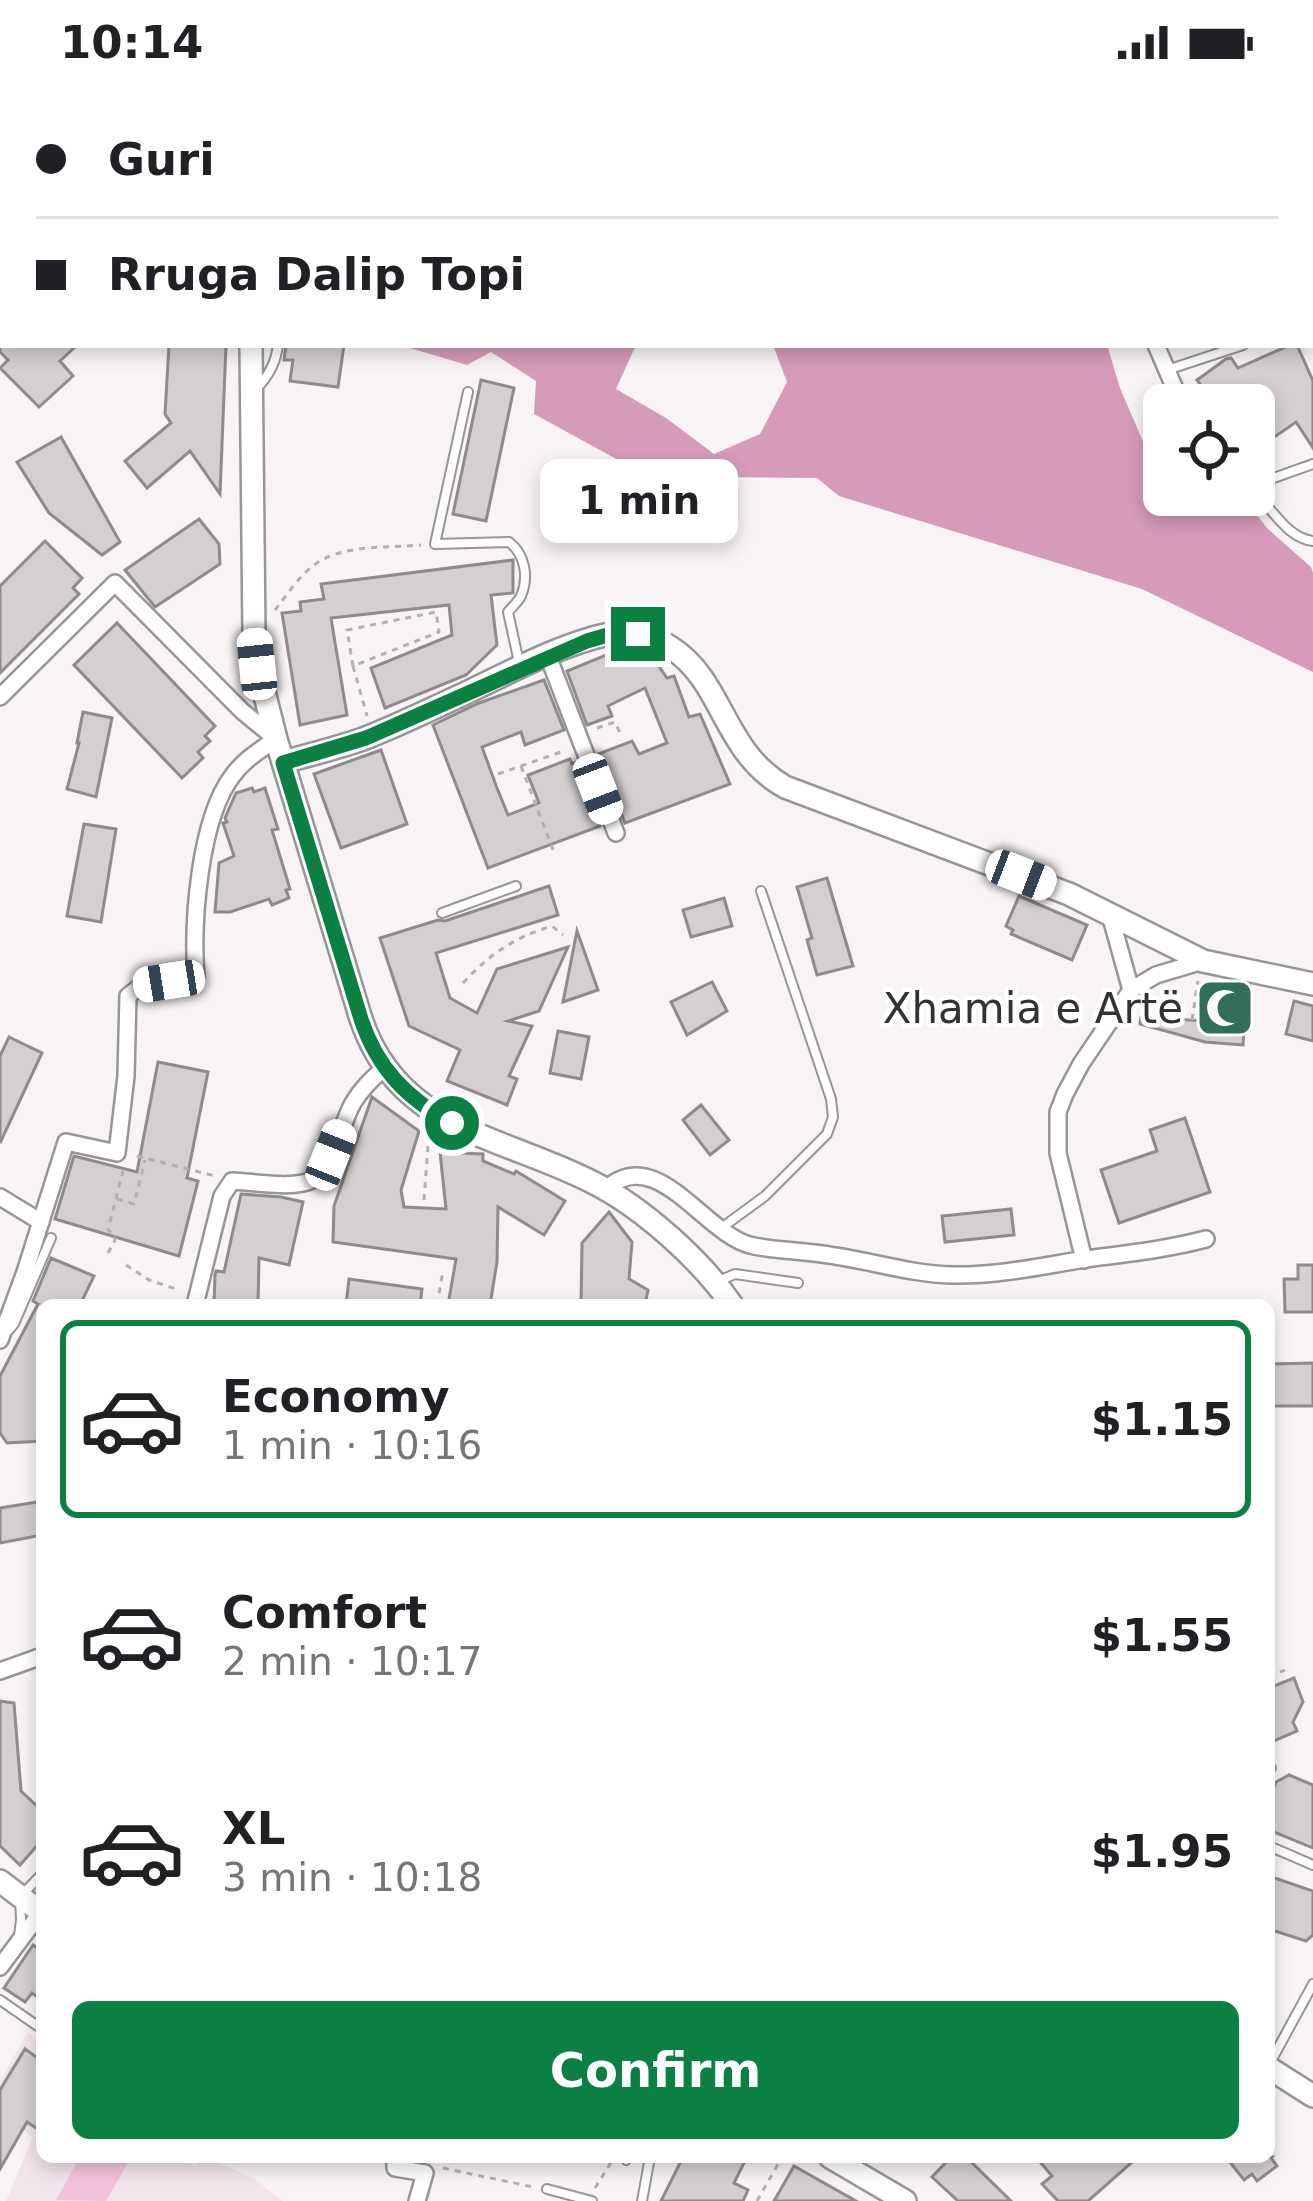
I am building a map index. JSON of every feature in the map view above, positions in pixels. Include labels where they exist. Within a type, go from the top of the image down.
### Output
[{"type":"street","points":[[250,348],[257,664],[283,763],[375,1055],[415,1101],[433,1113],[606,1189],[654,1225],[728,1299]]},
{"type":"street","points":[[1157,348],[1172,384]]},
{"type":"street","points":[[0,697],[116,583],[242,711],[276,739]]},
{"type":"street","points":[[283,763],[372,735],[548,656],[611,634],[638,634],[683,656],[745,753],[775,782],[1108,911],[1203,961],[1313,984]]},
{"type":"street","points":[[548,656],[616,833]]},
{"type":"street","points":[[0,1340],[66,1142],[118,1153],[128,996],[142,985],[196,976],[194,910],[212,819],[232,776],[276,739]]},
{"type":"street","points":[[1108,911],[1132,990]]},
{"type":"street","points":[[1084,1260],[1058,1154],[1058,1112],[1081,1064],[1132,990],[1156,975],[1203,961]]},
{"type":"street","points":[[195,1299],[223,1196],[232,1180],[298,1184],[322,1175],[350,1107],[384,1068]]},
{"type":"street","points":[[606,1189],[616,1179],[645,1177],[665,1184],[748,1246],[834,1255],[914,1273],[998,1274],[1168,1249],[1205,1239]]},
{"type":"street","points":[[0,1197],[41,1222]]},
{"type":"street","points":[[0,1671],[36,1658]]},
{"type":"street","points":[[0,1881],[36,1908]]},
{"type":"street","points":[[0,1967],[36,1919]]},
{"type":"street","points":[[1275,2070],[1313,2096]]},
{"type":"street","points":[[395,2163],[395,2168],[425,2174],[418,2201]]},
{"type":"street","points":[[839,2163],[896,2199]]},
{"type":"lane","points":[[251,394],[267,378],[278,348]]},
{"type":"lane","points":[[1166,370],[1234,348]]},
{"type":"lane","points":[[468,392],[435,544],[509,542],[518,548],[524,559],[522,595],[508,612],[520,668]]},
{"type":"lane","points":[[1275,479],[1313,464]]},
{"type":"lane","points":[[1275,513],[1291,532],[1313,542]]},
{"type":"lane","points":[[442,913],[516,886]]},
{"type":"lane","points":[[720,1229],[782,1180],[826,1135],[833,1117],[831,1099],[760,891]]},
{"type":"lane","points":[[0,1340],[14,1324],[51,1238]]},
{"type":"lane","points":[[715,1282],[735,1274],[797,1283]]},
{"type":"lane","points":[[1275,1848],[1313,1864]]},
{"type":"lane","points":[[17,1943],[20,1897],[36,1880]]},
{"type":"lane","points":[[1275,2055],[1313,1984]]},
{"type":"lane","points":[[0,2000],[36,2025]]},
{"type":"lane","points":[[642,2201],[649,2163]]},
{"type":"lane","points":[[547,2189],[590,2201]]},
{"type":"path","points":[[270,616],[309,569],[326,558],[435,544]]},
{"type":"path","points":[[353,666],[439,632],[436,612],[347,630],[353,666],[372,735]]},
{"type":"path","points":[[578,735],[615,722],[621,735]]},
{"type":"path","points":[[498,774],[567,750]]},
{"type":"path","points":[[521,766],[555,855]]},
{"type":"path","points":[[464,983],[488,956],[531,932],[552,926],[562,935]]},
{"type":"path","points":[[1192,1020],[1203,961]]},
{"type":"path","points":[[424,1200],[429,1137]]},
{"type":"path","points":[[108,1253],[115,1240],[109,1231],[125,1162],[116,1159],[118,1153]]},
{"type":"path","points":[[116,1199],[134,1204],[142,1157],[207,1174]]},
{"type":"path","points":[[126,1265],[193,1299]]},
{"type":"path","points":[[438,1299],[443,1271]]},
{"type":"path","points":[[1275,1674],[1285,1670]]},
{"type":"path","points":[[590,2201],[609,2163]]},
{"type":"path","points":[[757,2201],[779,2163]]},
{"type":"path","points":[[425,2174],[426,2165],[547,2189]]},
{"type":"shaded area","points":[[410,348],[635,348],[616,389],[714,454],[760,434],[787,382],[774,348],[1108,348],[1143,442],[1143,516],[1258,516],[1311,567],[1313,672],[1142,589],[839,496],[817,478],[702,477],[684,488],[642,473],[534,414],[536,381],[491,352],[467,365]]},
{"type":"shaded area","points":[[28,2032],[36,2038],[36,2163],[190,2163],[196,2167],[198,2163],[219,2163],[255,2179],[282,2201],[6,2201],[33,2137],[0,2114],[0,2081]]},
{"type":"shaded area","points":[[77,2163],[128,2163],[106,2201],[56,2200]]},
{"type":"building","points":[[0,348],[74,348],[60,361],[73,376],[39,407],[0,368],[8,360]]},
{"type":"building","points":[[169,348],[226,348],[220,494],[190,451],[147,488],[125,461],[171,423],[165,414]]},
{"type":"building","points":[[286,348],[344,348],[338,387],[290,381],[293,360],[284,360]]},
{"type":"building","points":[[1283,348],[1298,348],[1313,381],[1313,448],[1296,422],[1275,436],[1275,384],[1200,384],[1197,380],[1231,358],[1238,368]]},
{"type":"building","points":[[481,380],[514,388],[486,521],[453,514]]},
{"type":"building","points":[[61,437],[120,542],[102,555],[49,513],[17,462]]},
{"type":"building","points":[[199,519],[219,544],[220,564],[155,607],[125,570]]},
{"type":"building","points":[[45,541],[82,578],[73,588],[79,594],[0,673],[0,586]]},
{"type":"building","points":[[513,560],[513,593],[491,595],[497,645],[466,675],[385,708],[371,668],[452,635],[449,605],[331,618],[347,715],[300,725],[282,613],[301,611],[300,602],[324,599],[321,584]]},
{"type":"building","points":[[117,623],[215,726],[205,736],[210,741],[198,752],[203,758],[182,778],[74,665]]},
{"type":"building","points":[[623,648],[653,658],[667,678],[674,676],[689,717],[700,714],[730,784],[625,823],[598,754],[632,741],[639,754],[667,743],[645,688],[608,706],[612,716],[587,725],[567,671]]},
{"type":"building","points":[[544,680],[564,730],[525,745],[521,732],[482,747],[497,788],[508,815],[539,803],[528,775],[570,759],[576,762],[600,826],[488,868],[433,725]]},
{"type":"building","points":[[83,712],[112,718],[96,797],[67,789]]},
{"type":"building","points":[[381,750],[407,824],[341,848],[314,774]]},
{"type":"building","points":[[252,788],[254,792],[265,788],[278,829],[272,830],[289,898],[272,905],[269,899],[215,912],[219,863],[234,856],[223,823],[236,793]]},
{"type":"building","points":[[84,824],[116,829],[101,922],[67,916]]},
{"type":"building","points":[[827,878],[853,966],[817,975],[797,887]]},
{"type":"building","points":[[549,886],[558,915],[436,953],[450,998],[477,1013],[497,969],[568,947],[539,1011],[508,1021],[532,1026],[509,1076],[517,1079],[507,1105],[447,1081],[460,1050],[409,1026],[380,938]]},
{"type":"building","points":[[1019,896],[1087,925],[1072,960],[1011,934],[1013,930],[1006,926]]},
{"type":"building","points":[[724,898],[732,926],[691,937],[683,910]]},
{"type":"building","points":[[577,931],[598,990],[563,1002]]},
{"type":"building","points":[[712,982],[727,1011],[687,1035],[671,1002]]},
{"type":"building","name":"Xhamia e Artë","points":[[1206,990],[1246,996],[1243,1045],[1205,1042],[1140,1024],[1141,1017],[1204,1021]]},
{"type":"building","points":[[1294,1001],[1313,1006],[1313,1041],[1286,1034]]},
{"type":"building","points":[[558,1031],[589,1037],[581,1079],[550,1073]]},
{"type":"building","points":[[9,1037],[42,1053],[0,1143],[0,1056]]},
{"type":"building","points":[[158,1062],[208,1072],[187,1178],[198,1181],[179,1256],[55,1219],[74,1156],[137,1172]]},
{"type":"building","points":[[372,1097],[419,1131],[401,1190],[404,1207],[446,1209],[439,1143],[459,1148],[459,1153],[483,1154],[483,1161],[516,1171],[565,1201],[544,1235],[498,1207],[491,1299],[449,1299],[456,1259],[333,1242],[334,1206]]},
{"type":"building","points":[[701,1105],[729,1140],[710,1155],[683,1120]]},
{"type":"building","points":[[1185,1118],[1210,1192],[1119,1223],[1101,1170],[1157,1151],[1150,1130]]},
{"type":"building","points":[[241,1194],[303,1202],[289,1265],[259,1258],[258,1299],[214,1299],[216,1271],[224,1272]]},
{"type":"building","points":[[1011,1209],[1014,1235],[945,1242],[942,1216]]},
{"type":"building","points":[[609,1212],[632,1242],[629,1279],[648,1290],[646,1299],[581,1299],[582,1243]]},
{"type":"building","points":[[51,1258],[94,1276],[83,1299],[33,1301]]},
{"type":"building","points":[[1298,1265],[1313,1265],[1313,1312],[1285,1312],[1284,1279],[1298,1279]]},
{"type":"building","points":[[349,1279],[422,1289],[421,1299],[347,1299]]},
{"type":"building","points":[[36,1308],[36,1441],[7,1443],[0,1433],[0,1376]]},
{"type":"building","points":[[1313,1363],[1313,1406],[1275,1406],[1275,1364]]},
{"type":"building","points":[[36,1502],[36,1536],[0,1543],[0,1508]]},
{"type":"building","points":[[1294,1678],[1303,1702],[1293,1722],[1297,1731],[1275,1740],[1275,1686]]},
{"type":"building","points":[[0,1701],[14,1703],[21,1791],[36,1805],[36,1847],[20,1865],[0,1846]]},
{"type":"building","points":[[1289,1775],[1313,1785],[1313,1848],[1275,1832],[1276,1782]]},
{"type":"building","points":[[1275,1878],[1313,1891],[1313,1935],[1306,1941],[1275,1931]]},
{"type":"building","points":[[36,1947],[36,1996],[32,1993],[25,2002],[4,1988]]},
{"type":"building","points":[[25,2049],[36,2057],[36,2128],[27,2122],[0,2169],[0,2090]]},
{"type":"building","points":[[680,2163],[744,2163],[734,2183],[748,2190],[743,2201],[661,2201]]},
{"type":"building","points":[[945,2163],[972,2163],[1011,2201],[958,2201],[932,2177]]},
{"type":"building","points":[[1041,2163],[1131,2163],[1088,2201],[1058,2201],[1042,2184],[1052,2176]]},
{"type":"building","points":[[1231,2163],[1277,2166],[1257,2181],[1252,2174],[1244,2180]]},
{"type":"building","points":[[794,2166],[856,2201],[774,2201]]},
{"type":"place","name":"Xhamia e Artë","points":[[1225,1008]]},
{"type":"route","points":[[452,1123],[415,1101],[375,1055],[283,763],[366,738],[587,641],[611,634],[638,634]]}]
